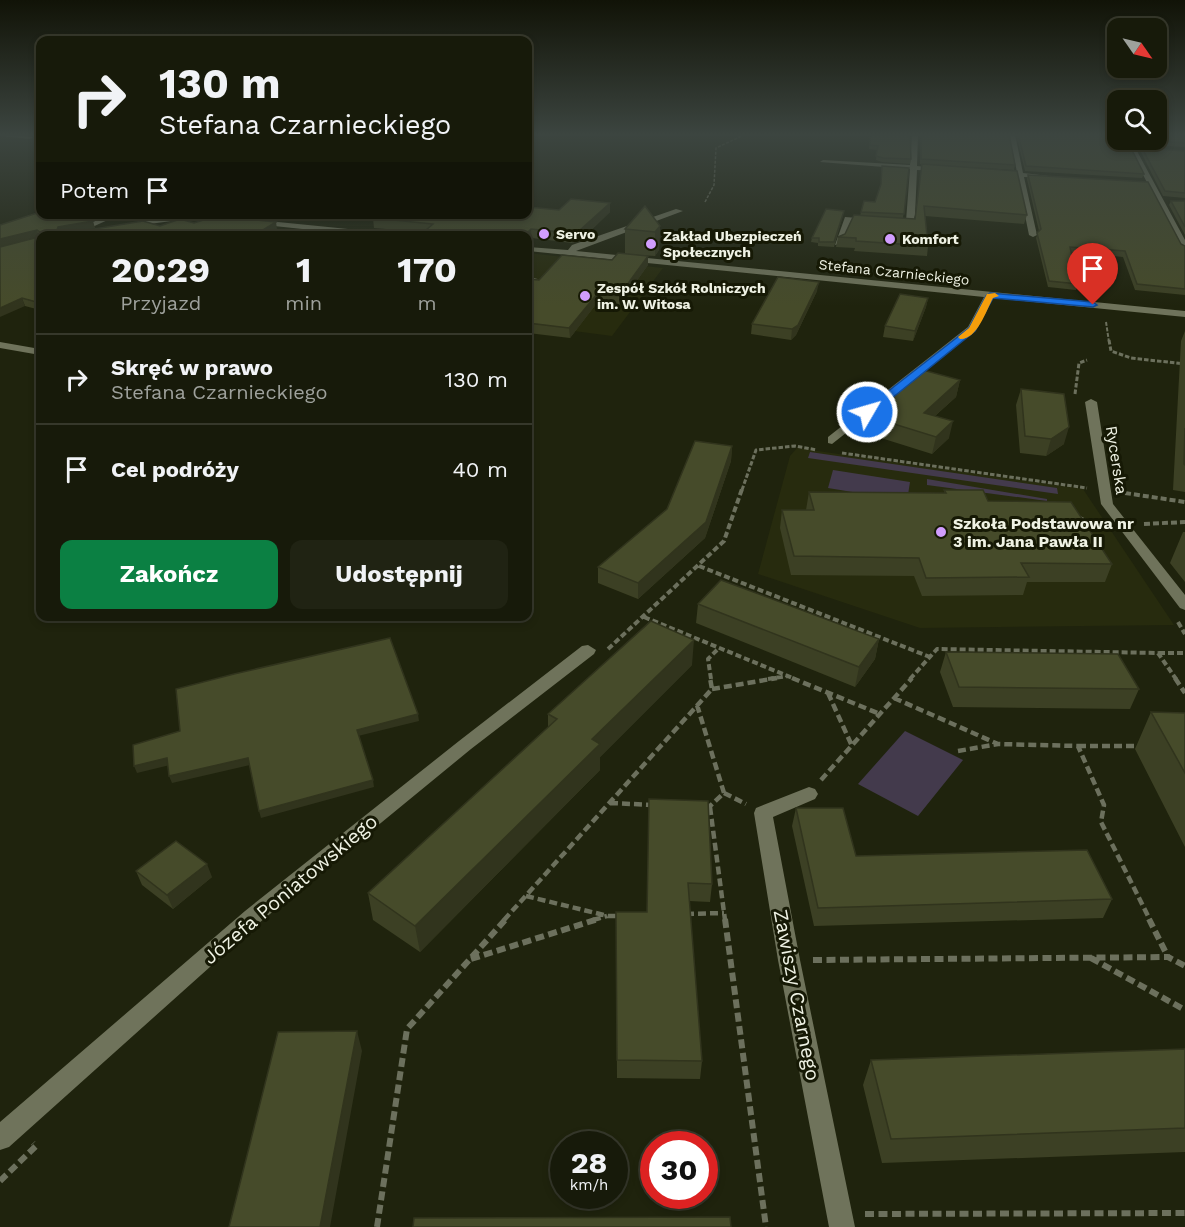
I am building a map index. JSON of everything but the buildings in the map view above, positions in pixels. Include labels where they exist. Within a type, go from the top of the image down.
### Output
[{"type":"street","points":[[889,222],[909,224],[913,191]]},
{"type":"street","points":[[1024,191],[1033,235]]},
{"type":"street","points":[[1155,191],[1185,248]]},
{"type":"street","points":[[1160,200],[1169,201]]},
{"type":"street","points":[[570,253],[575,247],[679,211]]},
{"type":"street","points":[[76,231],[106,219]]},
{"type":"street","points":[[148,221],[155,219]]},
{"type":"street","points":[[118,227],[163,219]]},
{"type":"street","points":[[232,219],[242,220]]},
{"type":"street","points":[[838,243],[848,219],[878,221]]},
{"type":"street","points":[[254,222],[351,231]]},
{"type":"street","points":[[93,231],[107,229],[97,223]]},
{"type":"street","name":"Stefana Czarnieckiego","points":[[532,249],[1185,314]]},
{"type":"street","points":[[832,440],[972,329],[990,296]]},
{"type":"street","points":[[0,345],[36,351]]},
{"type":"street","name":"Rycerska","points":[[1091,402],[1107,504],[1185,605]]},
{"type":"street","name":"Józefa Poniatowskiego","points":[[0,1138],[252,917],[465,745],[596,652]]},
{"type":"street","name":"Zawiszy Czarnego","points":[[809,794],[763,813],[789,960],[842,1220]]},
{"type":"path","points":[[705,201],[710,191]]},
{"type":"path","points":[[532,279],[545,281]]},
{"type":"path","points":[[1104,313],[1111,351],[1131,358],[1185,364]]},
{"type":"path","points":[[1075,400],[1079,363],[1087,360]]},
{"type":"path","points":[[596,652],[644,617],[724,541],[756,450],[795,446],[827,451]]},
{"type":"path","points":[[839,453],[1092,488]]},
{"type":"path","points":[[1118,492],[1185,502]]},
{"type":"path","points":[[1077,517],[1104,530]]},
{"type":"path","points":[[1137,524],[1185,522]]},
{"type":"path","points":[[699,566],[930,657]]},
{"type":"path","points":[[644,617],[880,714]]},
{"type":"path","points":[[712,689],[708,659],[719,648]]},
{"type":"path","points":[[809,794],[937,650],[1185,653]]},
{"type":"path","points":[[974,650],[978,661]]},
{"type":"path","points":[[1023,651],[1027,658]]},
{"type":"path","points":[[1080,652],[1085,663]]},
{"type":"path","points":[[1158,653],[1185,693]]},
{"type":"path","points":[[377,1227],[407,1029],[712,689],[787,676]]},
{"type":"path","points":[[828,693],[852,746]]},
{"type":"path","points":[[894,698],[998,744]]},
{"type":"path","points":[[697,705],[724,793],[710,807],[699,807]]},
{"type":"path","points":[[958,751],[998,744],[1149,746]]},
{"type":"path","points":[[1078,746],[1104,805],[1101,822],[1168,957]]},
{"type":"path","points":[[610,803],[665,805]]},
{"type":"path","points":[[710,807],[766,1227]]},
{"type":"path","points":[[526,896],[608,916]]},
{"type":"path","points":[[678,914],[724,912]]},
{"type":"path","points":[[469,959],[608,916],[631,915]]},
{"type":"path","points":[[789,960],[1168,957],[1185,966]]},
{"type":"path","points":[[1090,958],[1176,1003],[1185,1010]]},
{"type":"path","points":[[842,1220],[1185,1213]]},
{"type":"shaded area","name":"Zespół Szkół Rolniczych im. W. Witosa","points":[[532,253],[663,268],[612,336],[532,326]]},
{"type":"shaded area","name":"Szkoła Podstawowa nr 3 im. Jana Pawła II","points":[[797,448],[1083,489],[1174,625],[920,628],[758,574],[790,456]]},
{"type":"shaded area","points":[[810,452],[1057,488],[1058,494],[808,458]]},
{"type":"shaded area","points":[[833,470],[910,482],[907,501],[828,488]]},
{"type":"shaded area","points":[[927,479],[1047,499],[1047,501],[927,485]]},
{"type":"shaded area","points":[[905,731],[963,760],[918,816],[858,784]]},
{"type":"slow traffic","points":[[963,337],[972,329],[990,296],[995,296]]},
{"type":"place","name":"Servo","points":[[544,234]]},
{"type":"place","name":"Komfort","points":[[890,239]]},
{"type":"place","name":"Zakład Ubezpieczeń Społecznych","points":[[651,244]]},
{"type":"place","name":"Zespół Szkół Rolniczych im. W. Witosa","points":[[585,296]]},
{"type":"place","name":"Szkoła Podstawowa nr 3 im. Jana Pawła II","points":[[941,532]]},
{"type":"route","points":[[867,412],[972,329],[990,296],[1093,305]]}]
